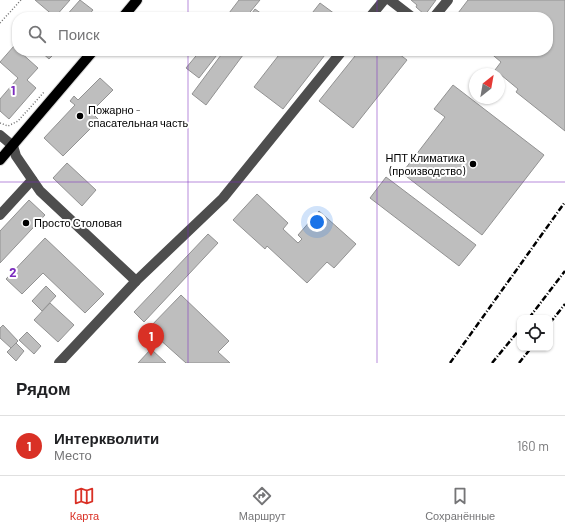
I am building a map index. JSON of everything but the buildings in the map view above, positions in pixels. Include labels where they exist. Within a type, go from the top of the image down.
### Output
[{"type":"main road","points":[[127,12],[137,0]]},
{"type":"main road","points":[[0,160],[89,56]]},
{"type":"street","points":[[374,12],[384,0]]},
{"type":"street","points":[[390,0],[406,12]]},
{"type":"street","points":[[438,12],[448,0]]},
{"type":"street","points":[[59,363],[136,281],[224,198],[338,56]]},
{"type":"street","points":[[0,135],[13,146],[16,156],[40,191],[136,281]]},
{"type":"street","points":[[0,215],[32,180]]},
{"type":"path","points":[[0,23],[21,0]]},
{"type":"path","points":[[0,123],[8,126],[18,121]]},
{"type":"railway","points":[[450,363],[565,202]]},
{"type":"railway","points":[[531,315],[565,271]]},
{"type":"railway","points":[[553,319],[565,304]]},
{"type":"railway","points":[[492,363],[517,333]]},
{"type":"railway","points":[[519,363],[529,351]]},
{"type":"place","name":"Пожарно - спасательная часть","points":[[80,116]]},
{"type":"place","name":"НПТ Климатика (производство)","points":[[473,164]]},
{"type":"place","name":"Просто Столовая","points":[[26,223]]},
{"type":"place","name":"Интеркволити","points":[[151,356]]}]
